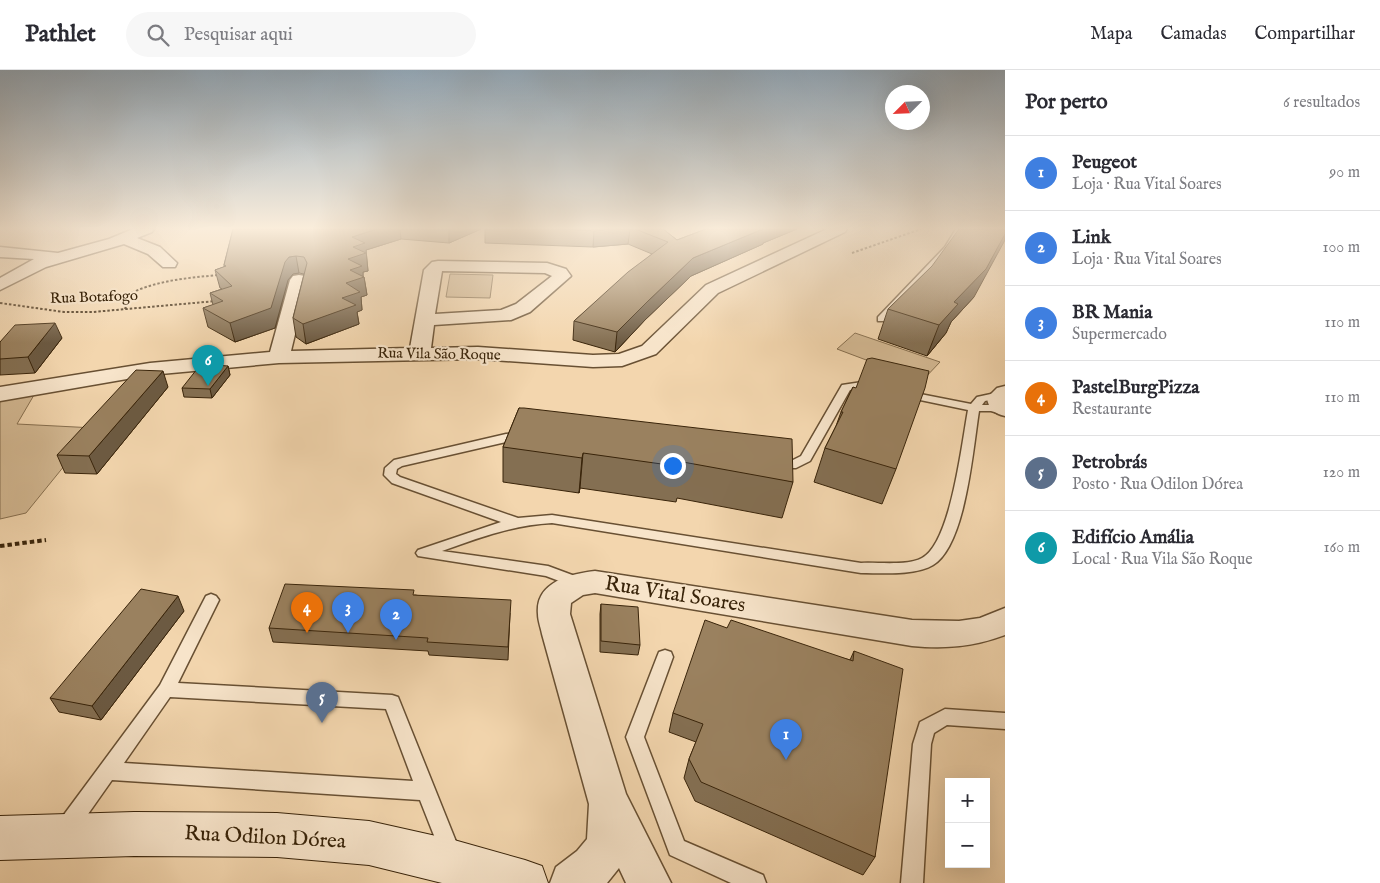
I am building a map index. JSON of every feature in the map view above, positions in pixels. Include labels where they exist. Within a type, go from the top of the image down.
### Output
[{"type":"street","points":[[0,285],[34,267]]},
{"type":"street","points":[[420,352],[432,270],[437,267]]},
{"type":"street","points":[[424,320],[498,316],[515,313],[524,308],[562,276],[560,273],[547,268],[489,267]]},
{"type":"street","name":"Rua Vila São Roque","points":[[0,394],[150,369],[279,357],[420,352],[478,353],[610,361],[636,356],[649,350],[712,289],[759,267]]},
{"type":"street","points":[[279,357],[299,280]]},
{"type":"street","name":"Rua Vital Soares","points":[[572,883],[587,873],[606,851],[611,828],[608,800],[554,614],[555,599],[566,588],[578,583],[613,584],[912,633],[948,636],[981,632],[1005,621]]},
{"type":"street","name":"Rua Vital Soares","points":[[608,800],[649,883]]},
{"type":"street","name":"Rua Odilon Dórea","points":[[0,838],[134,834],[277,835],[369,843],[454,863],[525,883]]},
{"type":"lane","points":[[881,319],[930,267]]},
{"type":"lane","points":[[762,464],[782,466],[796,464],[806,458],[846,387],[862,385],[974,408],[992,408],[1004,402]]},
{"type":"lane","points":[[578,583],[548,571],[423,553],[516,522],[552,519],[861,568],[886,569],[907,567],[927,562],[938,552],[946,540],[958,501],[974,408],[981,399],[1004,402]]},
{"type":"lane","points":[[516,522],[396,480],[390,475],[391,468],[398,463],[506,438],[535,437]]},
{"type":"lane","points":[[60,836],[166,690],[211,600]]},
{"type":"lane","points":[[665,657],[635,737],[677,848],[755,883]]},
{"type":"lane","points":[[166,690],[392,702],[454,863]]},
{"type":"lane","points":[[912,883],[922,744],[926,728],[944,717],[1005,720]]},
{"type":"lane","points":[[107,771],[427,792]]},
{"type":"path","points":[[125,309],[131,293],[148,285],[218,275]]},
{"type":"path","name":"Rua Botafogo","points":[[0,303],[64,312],[125,309],[219,300]]},
{"type":"path","points":[[0,546],[46,540]]},
{"type":"shaded area","points":[[450,274],[493,275],[490,298],[446,297]]},
{"type":"shaded area","points":[[855,333],[940,362],[922,381],[837,349]]},
{"type":"shaded area","points":[[34,395],[17,424],[95,428],[26,513],[0,519],[0,400]]},
{"type":"building","points":[[223,267],[283,267],[271,308],[230,323],[203,308],[223,301],[210,293],[232,286],[215,270]]},
{"type":"building","points":[[306,267],[359,267],[350,270],[364,277],[346,283],[360,292],[342,298],[356,305],[303,324],[293,318]]},
{"type":"building","points":[[635,267],[684,267],[617,332],[574,321]]},
{"type":"building","points":[[931,267],[987,267],[954,302],[958,304],[939,325],[888,309]]},
{"type":"building","points":[[55,323],[28,357],[0,359],[0,342],[15,325]]},
{"type":"building","points":[[872,358],[929,371],[925,388],[896,469],[825,448],[853,387],[856,388],[867,359]]},
{"type":"building","points":[[201,364],[228,366],[210,389],[182,388]]},
{"type":"building","points":[[136,370],[163,371],[89,456],[57,455]]},
{"type":"building","points":[[519,408],[792,439],[793,482],[683,462],[683,467],[583,453],[582,458],[503,447]]},
{"type":"building","points":[[285,584],[414,590],[413,595],[511,600],[508,647],[427,642],[428,638],[269,628]]},
{"type":"building","points":[[141,589],[178,596],[92,706],[50,698]]},
{"type":"building","points":[[601,604],[638,607],[640,645],[601,641]]},
{"type":"building","points":[[705,620],[727,628],[731,620],[853,661],[854,651],[903,669],[875,857],[701,782],[689,759],[703,724],[673,713]]},
{"type":"place","name":"Edifício Amália","points":[[208,386]]},
{"type":"place","name":"PastelBurgPizza","points":[[307,633]]},
{"type":"place","name":"BR Mania","points":[[348,633]]},
{"type":"place","name":"Link","points":[[396,640]]},
{"type":"place","name":"Petrobrás","points":[[322,723]]},
{"type":"place","name":"Peugeot","points":[[786,760]]}]
